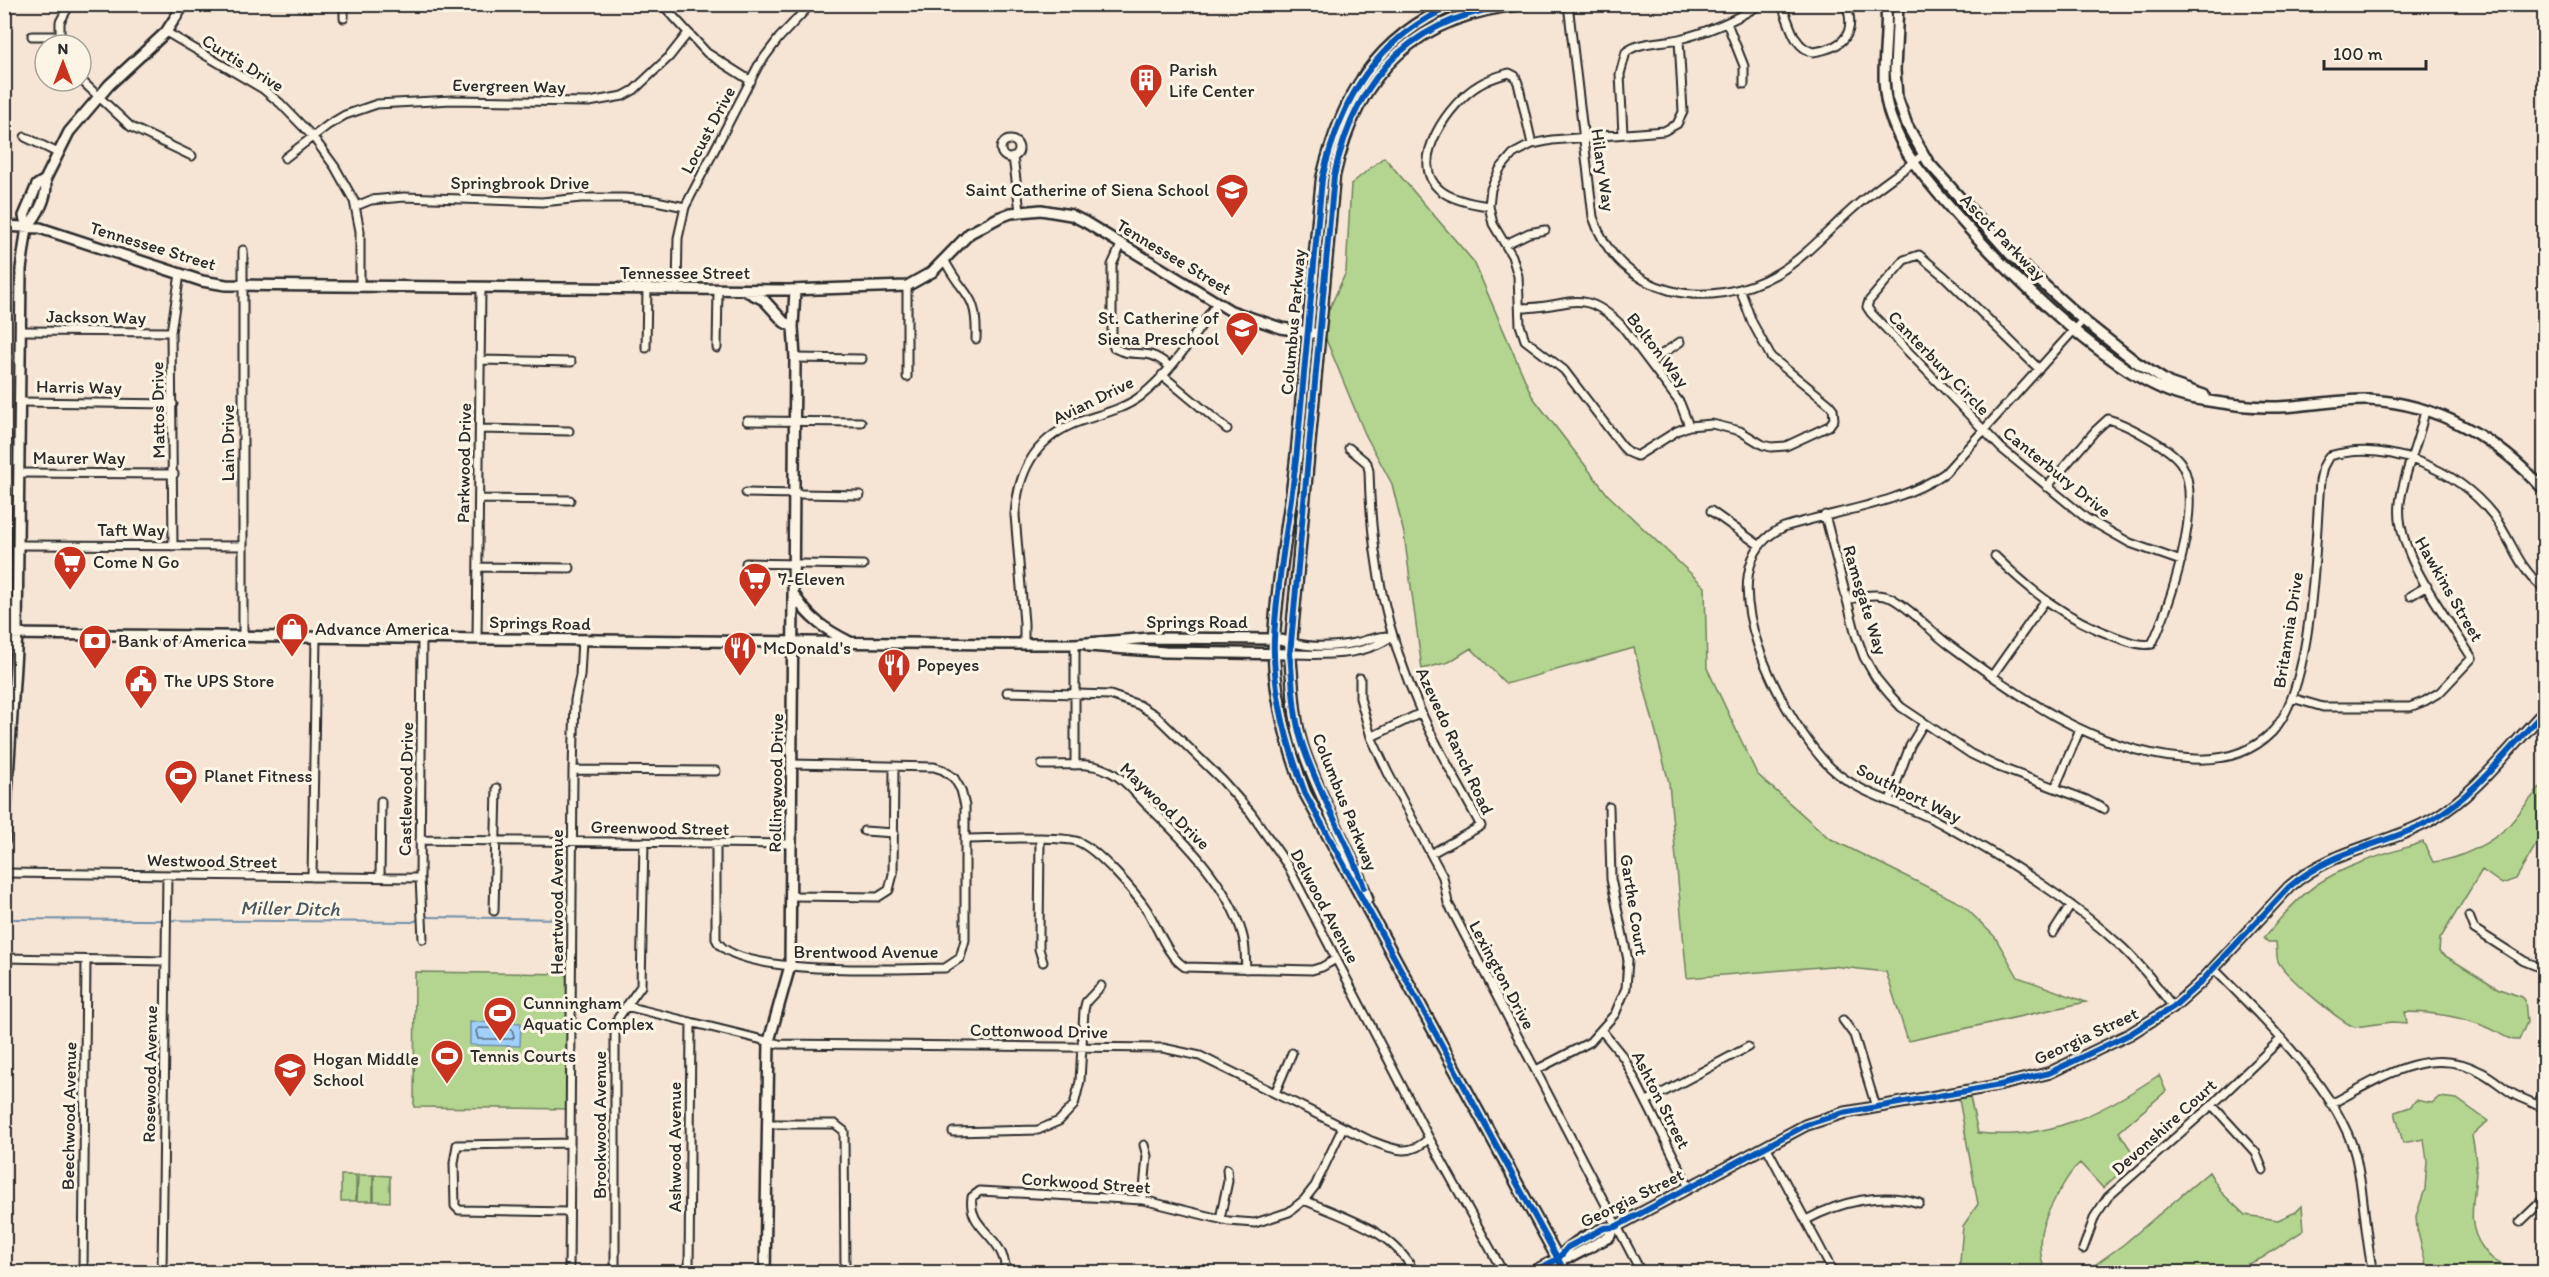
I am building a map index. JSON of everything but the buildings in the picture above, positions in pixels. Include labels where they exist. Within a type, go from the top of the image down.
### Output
[{"type":"main road","points":[[4,841],[19,545],[21,268],[27,227],[24,216],[37,185],[45,180],[69,132],[98,98],[166,32],[184,4]]},
{"type":"main road","name":"Columbus Parkway","points":[[1456,4],[1427,17],[1405,32],[1378,58],[1353,90],[1337,123],[1322,179],[1297,450],[1274,654],[1279,702],[1290,753],[1305,793],[1565,1272]]},
{"type":"main road","name":"Columbus Parkway","points":[[1377,927],[1356,864],[1318,786],[1302,745],[1294,704],[1290,654],[1334,176],[1341,144],[1350,122],[1366,93],[1389,63],[1424,32],[1471,12],[1525,4]]},
{"type":"main road","name":"Ascot Parkway","points":[[1886,4],[1883,70],[1886,98],[1897,134],[1913,163],[2009,272],[2075,329],[2121,364],[2162,387],[2189,397],[2252,407],[2278,408],[2343,400],[2371,400],[2425,410],[2450,419],[2490,441],[2516,461],[2544,490]]},
{"type":"main road","name":"Ascot Parkway","points":[[1898,4],[1895,63],[1898,97],[1907,125],[1923,155],[2011,255],[2083,320],[2136,362],[2169,383],[2220,401]]},
{"type":"main road","name":"Tennessee Street","points":[[4,226],[40,228],[202,281],[244,287],[795,290],[907,286],[932,272],[970,233],[985,223],[1020,212],[1041,210],[1071,216],[1119,249],[1216,303],[1257,322],[1318,333]]},
{"type":"main road","points":[[742,290],[764,300],[784,322],[793,327]]},
{"type":"main road","name":"Rollingwood Drive","points":[[765,1272],[769,1041],[790,966],[795,564],[793,327],[795,290]]},
{"type":"main road","points":[[794,595],[814,621],[852,643]]},
{"type":"main road","name":"Springs Road","points":[[4,634],[852,643],[1075,644],[1150,638],[1274,639],[1290,642]]},
{"type":"main road","name":"Springs Road","points":[[1075,644],[1154,652],[1290,654]]},
{"type":"main road","name":"Georgia Street","points":[[1532,1272],[1558,1259],[1568,1247],[1604,1228],[1615,1227],[1814,1122],[1876,1107],[2000,1085],[2049,1073],[2130,1034],[2174,1007],[2214,969],[2289,887],[2305,873],[2337,856],[2397,836],[2436,817],[2474,785],[2544,712]]},
{"type":"street","points":[[59,33],[60,22],[70,4]]},
{"type":"street","points":[[344,4],[344,18]]},
{"type":"street","points":[[662,4],[707,53],[750,81]]},
{"type":"street","name":"Locust Drive","points":[[677,290],[678,238],[685,207],[768,51],[811,4]]},
{"type":"street","name":"Hilary Way","points":[[1568,4],[1593,217],[1599,235],[1617,260],[1640,279],[1658,288],[1673,292],[1714,294],[1740,289],[1766,280],[1781,272],[1859,203],[1923,155]]},
{"type":"street","points":[[1623,134],[1620,74],[1626,51],[1634,46],[1679,39],[1727,23],[1761,4]]},
{"type":"street","points":[[1781,4],[1797,42],[1802,48],[1813,52],[1842,41],[1848,34],[1851,23],[1846,4]]},
{"type":"street","points":[[1727,23],[1744,66],[1744,84]]},
{"type":"street","name":"Curtis Drive","points":[[166,32],[262,89],[280,103],[313,137],[340,176],[356,206],[360,231],[360,287]]},
{"type":"street","name":"Evergreen Way","points":[[285,158],[345,115],[377,104],[432,101],[589,102],[623,96],[634,90],[669,57],[688,33]]},
{"type":"street","points":[[1679,39],[1683,103],[1681,118],[1674,126],[1664,131],[1552,140],[1532,144],[1513,154],[1500,169],[1491,189],[1489,206],[1493,224],[1506,244],[1518,276],[1520,325],[1525,340],[1564,370],[1628,452],[1637,456],[1644,454],[1668,436],[1689,426],[1721,425],[1740,431],[1764,445],[1778,448],[1820,432],[1834,419],[1833,409],[1829,404],[1771,357],[1752,322],[1740,289]]},
{"type":"street","points":[[1489,206],[1452,196],[1440,190],[1433,180],[1428,162],[1429,152],[1438,128],[1447,115],[1461,98],[1479,85],[1509,73],[1515,76],[1518,83],[1532,144]]},
{"type":"street","points":[[93,93],[131,127],[192,156]]},
{"type":"street","points":[[25,137],[58,153]]},
{"type":"street","points":[[1013,157],[1020,212]]},
{"type":"street","name":"Springbrook Drive","points":[[356,206],[371,200],[404,197],[542,202],[581,198],[624,198],[651,200],[685,207]]},
{"type":"street","points":[[1506,244],[1529,233],[1545,230]]},
{"type":"street","points":[[1119,249],[1112,265],[1112,342],[1114,348],[1123,353],[1144,352],[1157,356],[1169,366]]},
{"type":"street","name":"Lain Drive","points":[[243,250],[243,637]]},
{"type":"street","name":"Canterbury Circle","points":[[1984,431],[1870,313],[1867,307],[1869,301],[1905,260],[1919,255],[1945,277],[2039,369]]},
{"type":"street","points":[[944,259],[953,277],[970,294],[975,307],[976,339]]},
{"type":"street","name":"Mattos Drive","points":[[173,546],[171,332],[180,273]]},
{"type":"street","points":[[907,286],[907,376]]},
{"type":"street","name":"Parkwood Drive","points":[[477,639],[481,288]]},
{"type":"street","points":[[646,348],[647,289]]},
{"type":"street","points":[[717,348],[718,290]]},
{"type":"street","name":"Bolton Way","points":[[1520,308],[1543,308],[1575,300],[1588,301],[1617,321],[1680,403],[1689,426]]},
{"type":"street","name":"Avian Drive","points":[[1024,644],[1015,515],[1023,471],[1033,456],[1054,434],[1128,404],[1142,395],[1162,375],[1216,303]]},
{"type":"street","points":[[1711,511],[1759,545],[1776,530],[1901,495],[1934,480],[1945,473],[2083,320]]},
{"type":"street","name":"Jackson Way","points":[[21,331],[171,332]]},
{"type":"street","points":[[1650,362],[1680,342]]},
{"type":"street","points":[[795,358],[862,359]]},
{"type":"street","points":[[480,360],[571,362]]},
{"type":"street","points":[[1162,375],[1227,429]]},
{"type":"street","name":"Harris Way","points":[[20,402],[172,404]]},
{"type":"street","name":"Hawkins Street","points":[[2292,698],[2323,707],[2399,708],[2419,704],[2440,692],[2472,658],[2409,555],[2400,528],[2400,505],[2410,459],[2425,410]]},
{"type":"street","points":[[1995,556],[2045,601],[2083,623],[2139,645],[2152,644],[2186,542],[2189,502],[2187,478],[2182,464],[2159,446],[2108,419],[2047,487]]},
{"type":"street","points":[[747,421],[861,423]]},
{"type":"street","points":[[480,429],[569,431]]},
{"type":"street","name":"Canterbury Drive","points":[[1984,431],[2047,487],[2097,526],[2140,547],[2181,561]]},
{"type":"street","name":"Azevedo Ranch Road","points":[[1349,448],[1367,463],[1369,471],[1375,566],[1392,636],[1421,713],[1481,826],[1432,853]]},
{"type":"street","name":"Britannia Drive","points":[[1847,600],[1866,595],[1890,597],[1992,676],[2034,705],[2080,729],[2120,744],[2172,758],[2216,759],[2244,752],[2260,742],[2282,720],[2298,683],[2311,605],[2323,467],[2329,456],[2359,450],[2410,459]]},
{"type":"street","points":[[2410,459],[2457,480],[2484,505],[2502,529],[2522,567],[2542,587]]},
{"type":"street","name":"Maurer Way","points":[[20,473],[174,474]]},
{"type":"street","points":[[746,493],[860,495]]},
{"type":"street","points":[[479,499],[570,500]]},
{"type":"street","name":"Ramsgate Way","points":[[1825,515],[1856,635],[1864,657],[1876,678],[1901,707],[1988,762],[2088,800],[2104,809]]},
{"type":"street","name":"Taft Way","points":[[19,545],[243,546]]},
{"type":"street","name":"Southport Way","points":[[1759,545],[1750,570],[1748,599],[1756,638],[1777,693],[1804,736],[1832,769],[1867,792],[1942,824],[2038,881],[2124,949],[2174,1007]]},
{"type":"street","points":[[746,563],[863,565]]},
{"type":"street","points":[[478,567],[570,568]]},
{"type":"street","points":[[2410,596],[2427,586]]},
{"type":"street","points":[[1992,676],[2045,601]]},
{"type":"street","name":"Springs Road","points":[[1290,642],[1303,646],[1337,645],[1382,635],[1392,636]]},
{"type":"street","name":"Springs Road","points":[[1290,654],[1344,652],[1384,642],[1392,636]]},
{"type":"street","points":[[312,877],[316,637]]},
{"type":"street","name":"Castlewood Drive","points":[[422,638],[420,922],[423,939]]},
{"type":"street","name":"Heartwood Avenue","points":[[569,1272],[574,700],[580,676],[582,640]]},
{"type":"street","points":[[1075,644],[1075,765]]},
{"type":"street","name":"Lexington Drive","points":[[1359,678],[1359,698],[1371,737],[1432,853],[1443,877],[1448,903],[1615,1227],[1641,1272]]},
{"type":"street","name":"Delwood Avenue","points":[[1006,692],[1110,695],[1146,709],[1222,780],[1257,820],[1278,850],[1429,1138],[1503,1272]]},
{"type":"street","points":[[1371,737],[1421,713]]},
{"type":"street","points":[[1890,800],[1910,746],[1924,723]]},
{"type":"street","points":[[2055,788],[2080,729]]},
{"type":"street","points":[[792,764],[934,767],[954,778],[961,790],[965,806],[965,839],[1073,841],[1089,849],[1137,897],[1180,964],[1194,969],[1312,970],[1336,959]]},
{"type":"street","name":"Maywood Drive","points":[[1042,765],[1092,765],[1113,773],[1189,847],[1207,870],[1230,907],[1242,932],[1246,969]]},
{"type":"street","points":[[792,896],[878,897],[884,895],[892,884],[894,766]]},
{"type":"street","points":[[573,770],[716,771]]},
{"type":"street","points":[[494,911],[497,788]]},
{"type":"street","points":[[380,878],[381,801]]},
{"type":"street","name":"Garthe Court","points":[[1536,1070],[1590,1042],[1602,1031],[1622,1003],[1626,988],[1628,960],[1611,879],[1609,807]]},
{"type":"street","points":[[864,831],[894,833]]},
{"type":"street","name":"Brentwood Avenue","points":[[716,843],[718,944],[732,954],[790,966],[945,968],[960,958],[965,940],[965,839]]},
{"type":"street","points":[[1040,839],[1039,950],[1043,962]]},
{"type":"street","name":"Greenwood Street","points":[[420,840],[792,844]]},
{"type":"street","name":"Brookwood Avenue","points":[[615,1272],[615,1032],[618,1018],[636,996],[643,975],[644,842]]},
{"type":"street","name":"Westwood Street","points":[[4,873],[420,878]]},
{"type":"street","name":"Rosewood Avenue","points":[[162,1272],[166,875]]},
{"type":"street","points":[[2053,933],[2071,905]]},
{"type":"street","points":[[2469,916],[2474,929],[2524,961],[2544,969]]},
{"type":"street","points":[[4,958],[166,961]]},
{"type":"street","name":"Beechwood Avenue","points":[[83,1272],[86,960]]},
{"type":"street","points":[[2214,969],[2282,1038],[2331,1104],[2346,1130],[2355,1156],[2373,1272]]},
{"type":"street","points":[[953,1132],[1038,1130],[1059,1121],[1074,1105],[1080,1081],[1080,1047],[1083,1040],[1084,1006],[1101,986]]},
{"type":"street","name":"Cottonwood Drive","points":[[626,1006],[779,1044],[1163,1048],[1183,1051],[1200,1056],[1342,1127],[1398,1151],[1413,1150],[1429,1138]]},
{"type":"street","points":[[1843,1020],[1854,1035],[1876,1107]]},
{"type":"street","name":"Ashwood Avenue","points":[[689,1272],[691,1022]]},
{"type":"street","name":"Ashton Street","points":[[1602,1031],[1624,1058],[1689,1187]]},
{"type":"street","name":"Devonshire Court","points":[[2083,1249],[2095,1216],[2108,1197],[2212,1105],[2282,1038]]},
{"type":"street","points":[[1647,1101],[1748,1047]]},
{"type":"street","points":[[1275,1093],[1292,1053]]},
{"type":"street","points":[[2331,1104],[2401,1067],[2442,1061],[2481,1072],[2515,1095],[2541,1107],[2544,1090]]},
{"type":"street","points":[[2212,1105],[2256,1153],[2263,1170]]},
{"type":"street","points":[[767,1124],[834,1124],[844,1131],[845,1272]]},
{"type":"street","name":"Corkwood Street","points":[[1006,1272],[999,1247],[976,1222],[970,1207],[972,1197],[980,1191],[1143,1200],[1220,1219],[1247,1223],[1263,1221],[1289,1212],[1304,1200],[1315,1186],[1342,1127]]},
{"type":"street","points":[[569,1212],[459,1210],[455,1206],[454,1163],[457,1145],[570,1143]]},
{"type":"street","points":[[1143,1200],[1147,1156],[1144,1145]]},
{"type":"street","points":[[1766,1146],[1833,1272]]},
{"type":"street","points":[[1220,1219],[1228,1182],[1227,1169]]},
{"type":"street","points":[[1806,1220],[1846,1203],[1904,1198],[1919,1203]]},
{"type":"street","points":[[2520,1222],[2544,1199]]},
{"type":"street","points":[[1304,1200],[1383,1235],[1401,1251],[1414,1272]]},
{"type":"green space","points":[[1384,157],[1474,262],[1532,396],[1608,495],[1705,587],[1707,668],[1757,774],[1829,838],[1962,904],[1995,937],[2018,977],[2086,1002],[1908,1041],[1886,972],[1832,966],[1687,978],[1669,783],[1634,648],[1506,684],[1471,648],[1449,662],[1422,669],[1404,534],[1392,484],[1365,434],[1321,327],[1346,272],[1351,184]]},
{"type":"green space","points":[[2544,784],[2544,831],[2516,879],[2502,884],[2482,870],[2440,939],[2439,952],[2499,989],[2525,1000],[2527,1022],[2519,1040],[2507,1038],[2469,1021],[2427,1013],[2405,1012],[2407,1023],[2392,1022],[2355,1027],[2326,1008],[2282,967],[2277,959],[2276,942],[2268,942],[2264,938],[2292,906],[2316,885],[2360,863],[2423,842],[2433,862],[2464,854],[2496,837],[2504,830]]},
{"type":"green space","points":[[415,972],[572,974],[571,1109],[414,1107]]},
{"type":"green space","points":[[2159,1075],[2166,1091],[2119,1132],[2136,1158],[2103,1188],[2080,1163],[2056,1196],[2041,1234],[2041,1254],[2045,1272],[1959,1272],[1963,1226],[1978,1204],[1959,1099],[1970,1097],[1978,1133],[2028,1133],[2051,1128],[2095,1112]]},
{"type":"green space","points":[[2439,1097],[2457,1099],[2488,1121],[2472,1136],[2476,1179],[2472,1219],[2477,1239],[2488,1255],[2497,1262],[2522,1268],[2544,1262],[2544,1272],[2428,1272],[2416,1216],[2425,1189],[2427,1161],[2424,1139],[2403,1143],[2395,1112],[2410,1107],[2416,1100],[2432,1103]]},
{"type":"green space","points":[[2209,1172],[2222,1193],[2245,1215],[2278,1220],[2296,1212],[2302,1206],[2304,1230],[2262,1258],[2229,1272],[2085,1272],[2124,1244]]},
{"type":"green space","points":[[341,1175],[356,1175],[356,1201],[341,1201]]},
{"type":"green space","points":[[358,1175],[373,1175],[373,1201],[357,1201]]},
{"type":"green space","points":[[374,1175],[390,1176],[390,1202],[374,1201]]},
{"type":"water","points":[[470,1022],[521,1023],[520,1046],[470,1045]]},
{"type":"waterway","name":"Miller Ditch","points":[[425,917],[563,919]]},
{"type":"waterway","name":"Miller Ditch","points":[[14,919],[412,922],[420,919]]},
{"type":"cycle path","points":[[1456,4],[1428,18],[1404,34],[1383,53],[1366,74],[1340,122],[1322,179],[1297,450],[1276,615],[1275,678],[1282,718],[1305,793],[1565,1272]]},
{"type":"cycle path","points":[[1364,887],[1303,746],[1295,712],[1290,654],[1334,176],[1344,139],[1358,106],[1376,78],[1398,54],[1423,35],[1453,20],[1487,10],[1525,4]]},
{"type":"cycle path","points":[[1532,1272],[1558,1259],[1568,1247],[1604,1228],[1615,1227],[1806,1125],[1843,1113],[2000,1085],[2049,1073],[2130,1034],[2173,1007],[2200,983],[2289,887],[2324,864],[2415,828],[2449,809],[2492,770],[2544,712]]},
{"type":"place","name":"Parish Life Center","points":[[1146,109]]},
{"type":"place","name":"Saint Catherine of Siena School","points":[[1232,219]]},
{"type":"place","name":"St. Catherine of Siena Preschool","points":[[1242,357]]},
{"type":"place","name":"Come N Go","points":[[70,591]]},
{"type":"place","name":"7-Eleven","points":[[755,608]]},
{"type":"place","name":"Advance America","points":[[292,658]]},
{"type":"place","name":"Bank of America","points":[[95,670]]},
{"type":"place","name":"McDonald's","points":[[740,677]]},
{"type":"place","name":"Popeyes","points":[[894,694]]},
{"type":"place","name":"The UPS Store","points":[[141,710]]},
{"type":"place","name":"Planet Fitness","points":[[181,805]]},
{"type":"place","name":"Cunningham Aquatic Complex","points":[[500,1042]]},
{"type":"place","name":"Tennis Courts","points":[[447,1085]]},
{"type":"place","name":"Hogan Middle School","points":[[290,1098]]}]
